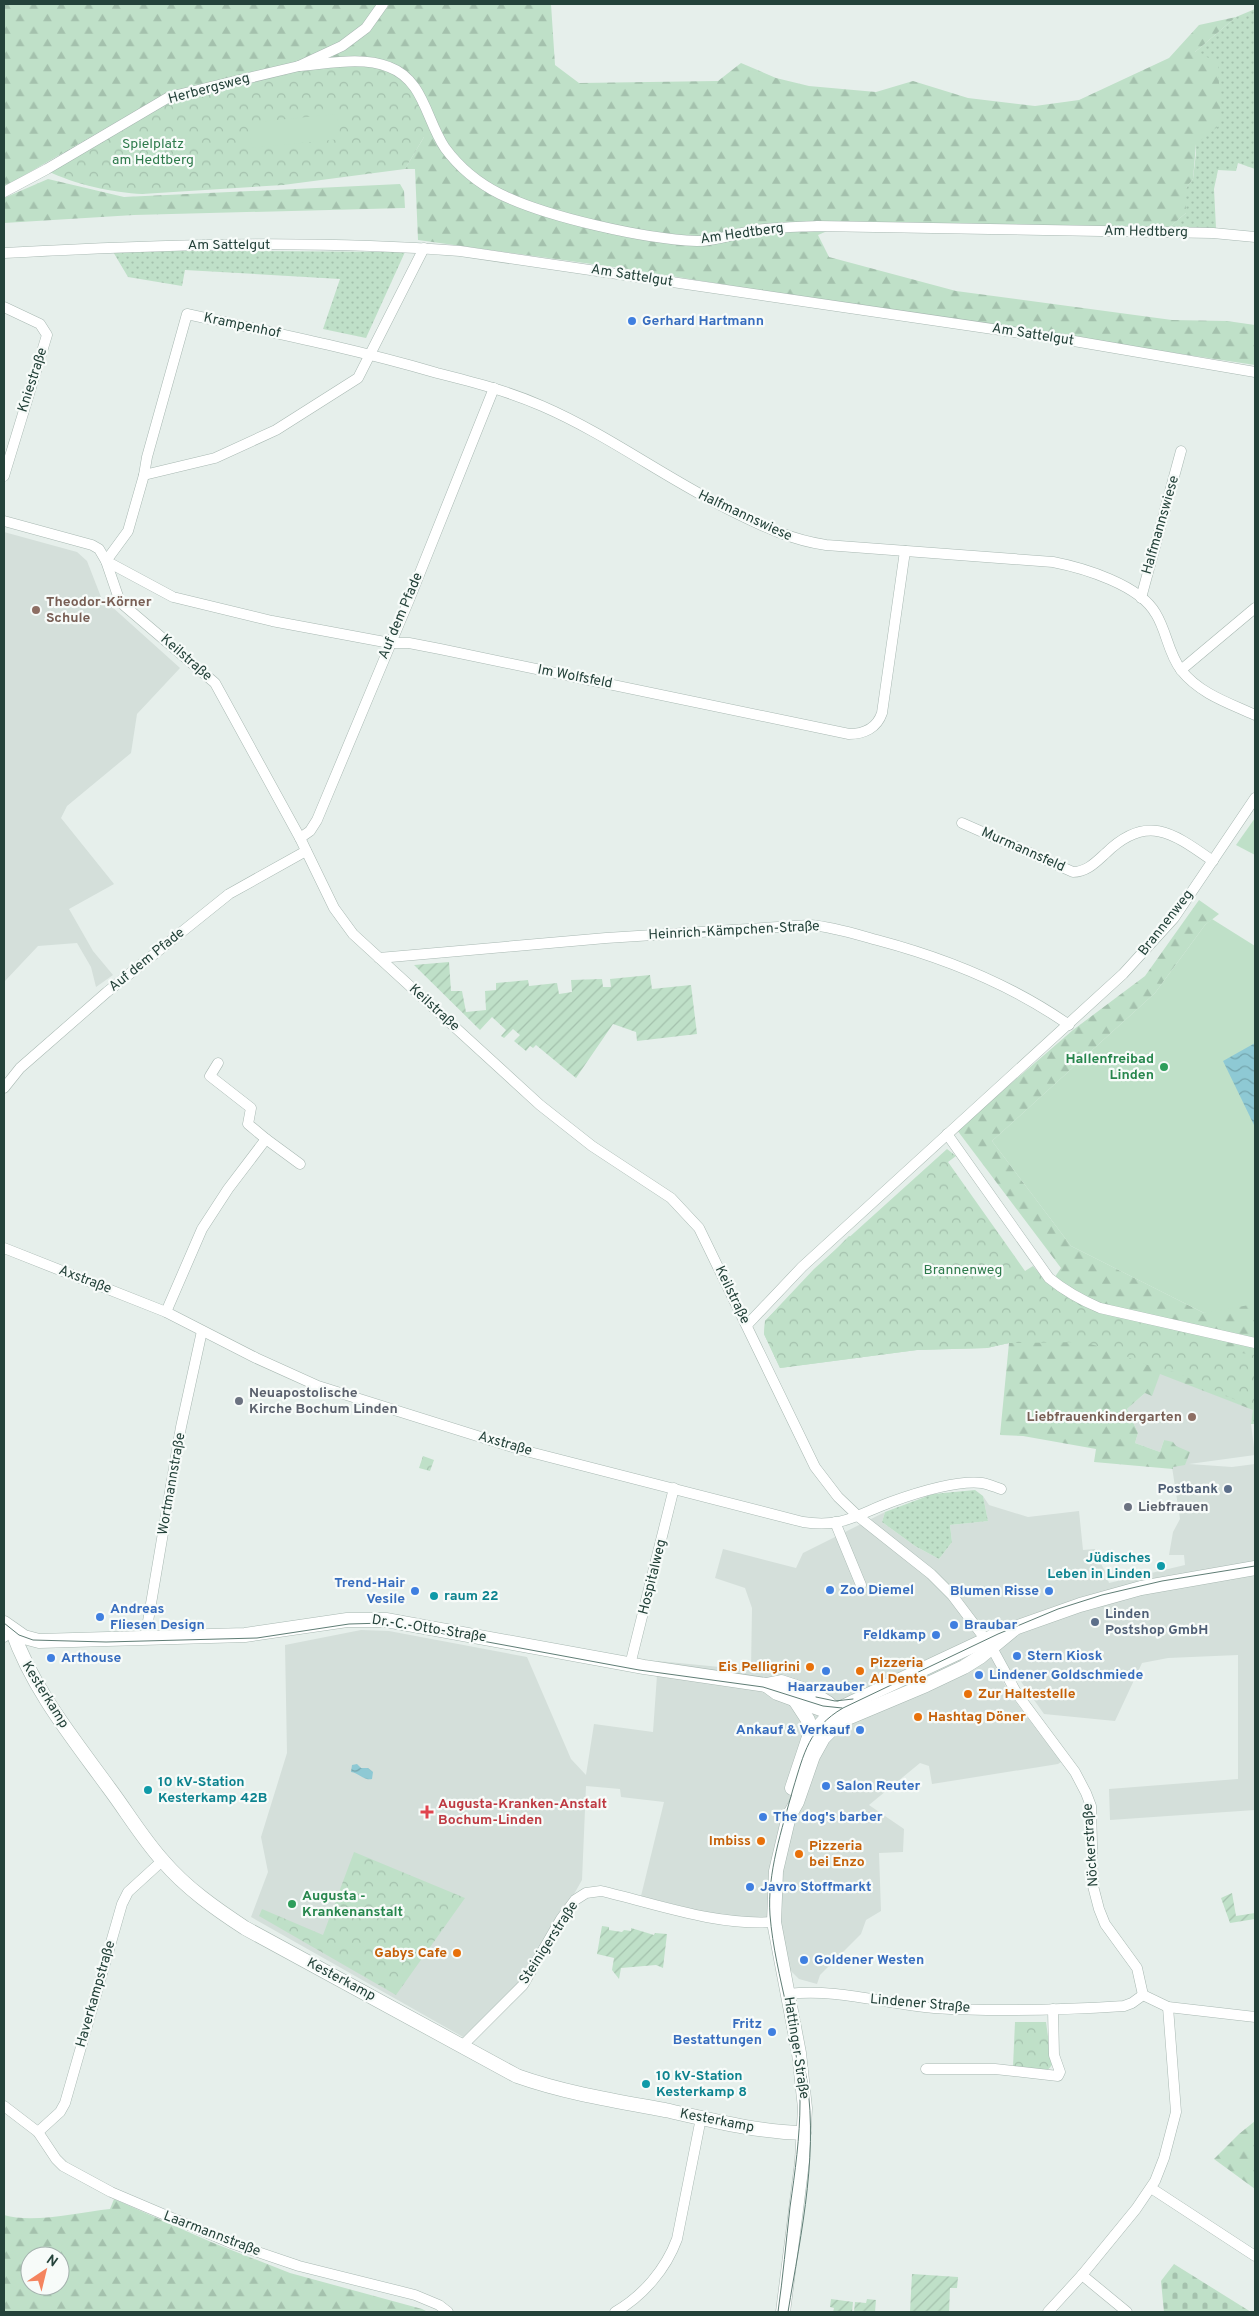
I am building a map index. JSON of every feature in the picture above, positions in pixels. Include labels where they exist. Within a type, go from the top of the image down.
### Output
[{"type":"street","name":"Herbergsweg","points":[[4,192],[47,169],[169,97],[299,66],[342,46],[358,36],[373,20],[383,4]]},
{"type":"street","name":"Am Hedtberg","points":[[299,66],[359,62],[380,64],[395,69],[408,77],[417,88],[427,114],[445,147],[467,172],[479,181],[499,193],[531,206],[592,223],[636,232],[698,241],[723,239],[755,230],[817,226],[1213,233],[1255,237]]},
{"type":"street","name":"Am Sattelgut","points":[[4,252],[199,244],[397,246],[424,248],[489,255],[1024,334],[1255,372]]},
{"type":"street","points":[[144,475],[214,458],[276,430],[358,378],[372,354],[424,248]]},
{"type":"street","name":"Kniestraße","points":[[4,307],[40,324],[47,335],[4,476]]},
{"type":"street","name":"Krampenhof","points":[[106,561],[128,532],[187,314],[372,354]]},
{"type":"street","name":"Halfmannswiese","points":[[372,354],[494,388],[566,417],[632,454],[692,492],[798,540],[826,545],[1062,564],[1098,575],[1141,598],[1156,614],[1170,652],[1181,670],[1209,694],[1255,716]]},
{"type":"street","name":"Auf dem Pfade","points":[[300,838],[310,831],[317,820],[494,388]]},
{"type":"street","name":"Halfmannswiese","points":[[1141,598],[1182,452]]},
{"type":"street","name":"Keilstraße","points":[[4,521],[92,545],[99,549],[106,561],[120,602],[215,683],[300,838],[334,908],[344,923],[379,958],[540,1106],[592,1146],[677,1203],[699,1228],[815,1467],[838,1497],[859,1517],[935,1578],[952,1595],[988,1644]]},
{"type":"street","name":"Im Wolfsfeld","points":[[106,561],[173,597],[272,620],[390,643],[424,646],[849,734],[857,734],[873,727],[882,714],[905,551]]},
{"type":"street","points":[[1181,670],[1255,608]]},
{"type":"street","name":"Brannenweg","points":[[747,1325],[802,1266],[1069,1025],[1148,948],[1174,918],[1255,798]]},
{"type":"street","name":"Murmannsfeld","points":[[962,824],[1073,872],[1081,871],[1092,865],[1123,838],[1147,830],[1162,830],[1174,835],[1213,860]]},
{"type":"street","name":"Auf dem Pfade","points":[[4,1088],[26,1063],[107,992],[229,894],[306,851]]},
{"type":"street","name":"Heinrich-Kämpchen-Straße","points":[[379,958],[606,938],[810,925],[830,927],[897,945],[962,968],[1039,1005],[1069,1025]]},
{"type":"street","points":[[218,1063],[210,1076],[251,1108],[248,1124],[266,1140],[300,1164]]},
{"type":"street","points":[[947,1134],[1049,1278],[1063,1290],[1100,1308],[1255,1343]]},
{"type":"street","points":[[166,1312],[202,1229],[228,1189],[266,1140]]},
{"type":"street","name":"Axstraße","points":[[4,1248],[166,1312],[318,1386],[522,1450],[803,1522],[822,1525],[859,1517]]},
{"type":"street","name":"Wortmannstraße","points":[[145,1639],[181,1427],[202,1331]]},
{"type":"street","points":[[859,1517],[890,1502],[944,1487],[982,1483],[1001,1489]]},
{"type":"street","name":"Hospitalweg","points":[[630,1665],[674,1488]]},
{"type":"street","points":[[835,1522],[861,1585]]},
{"type":"street","name":"Hattinger Straße","points":[[784,2312],[806,2108],[802,2072],[774,1922],[776,1871],[789,1816],[789,1800],[809,1737],[837,1714],[926,1685],[964,1667],[988,1644],[1014,1629],[1080,1605],[1131,1590],[1194,1577],[1255,1568]]},
{"type":"street","name":"Dr.-C.-Otto-Straße","points":[[6,1630],[36,1640],[145,1639],[245,1635],[367,1619],[386,1620],[630,1665],[766,1685],[781,1682],[819,1697],[837,1714]]},
{"type":"street","name":"Kesterkamp","points":[[6,1630],[53,1712],[162,1861],[199,1895],[245,1928],[517,2076],[589,2095],[701,2118],[773,2131],[804,2133]]},
{"type":"street","name":"Nöckerstraße","points":[[988,1644],[1017,1694],[1075,1772],[1086,1793],[1092,1817],[1093,1886],[1099,1909],[1105,1924],[1137,1968],[1143,1995]]},
{"type":"street","name":"Dr.-C.-Otto-Straße","points":[[766,1685],[777,1692],[837,1714]]},
{"type":"street","points":[[793,1697],[808,1720],[809,1737]]},
{"type":"street","name":"Hattinger Straße","points":[[789,1816],[797,1802],[817,1748],[827,1734],[837,1714]]},
{"type":"street","name":"Haverkampstraße","points":[[38,2132],[60,2112],[65,2103],[122,1904],[128,1892],[162,1861]]},
{"type":"street","name":"Steinigerstraße","points":[[462,2046],[523,1985],[561,1919],[580,1896],[601,1891],[715,1918],[750,1923],[774,1922]]},
{"type":"street","name":"Lindener Straße","points":[[788,1994],[805,1992],[826,1993],[933,2008],[1052,2010],[1128,2005],[1143,1995]]},
{"type":"street","points":[[1143,1995],[1168,2007],[1255,2017]]},
{"type":"street","points":[[1048,2312],[1082,2275],[1151,2188],[1167,2151],[1176,2112],[1168,2007]]},
{"type":"street","points":[[926,2069],[995,2069],[1058,2076],[1060,2072],[1054,2055],[1052,2010]]},
{"type":"street","name":"Laarmannstraße","points":[[4,2106],[38,2132],[63,2166],[143,2206],[231,2243],[299,2266],[415,2296],[439,2305],[448,2312]]},
{"type":"street","points":[[615,2312],[628,2304],[652,2281],[672,2252],[681,2224],[701,2118]]},
{"type":"street","points":[[1151,2188],[1255,2256]]},
{"type":"street","points":[[1082,2275],[1127,2312]]},
{"type":"shaded area","points":[[4,532],[77,552],[87,561],[101,597],[180,668],[137,714],[131,753],[67,806],[61,818],[114,884],[69,909],[93,951],[113,975],[96,987],[91,967],[77,943],[38,946],[4,982]]},
{"type":"shaded area","points":[[1160,1373],[1254,1410],[1251,1424],[1255,1455],[1189,1464],[1232,1467],[1255,1464],[1255,1810],[1110,1820],[1109,1789],[1238,1779],[1238,1655],[1168,1658],[1142,1663],[1115,1721],[1044,1714],[1017,1676],[1003,1681],[1009,1693],[1061,1762],[932,1784],[929,1766],[920,1763],[869,1805],[904,1829],[903,1852],[879,1853],[881,1911],[866,1920],[861,1934],[820,1975],[817,1984],[799,1979],[790,1970],[780,1920],[724,1917],[641,1896],[664,1802],[621,1797],[620,1789],[586,1786],[582,1880],[527,1977],[463,2037],[251,1917],[268,1872],[261,1837],[287,1753],[285,1645],[361,1630],[389,1631],[527,1657],[571,1759],[586,1775],[594,1724],[653,1732],[658,1661],[751,1670],[752,1608],[745,1588],[715,1578],[723,1549],[796,1568],[803,1553],[885,1512],[882,1522],[915,1546],[939,1559],[952,1542],[950,1525],[988,1521],[983,1496],[989,1505],[1028,1517],[1079,1511],[1083,1550],[1095,1549],[1109,1583],[1185,1565],[1184,1555],[1169,1555],[1173,1532],[1180,1519],[1172,1467],[1175,1446],[1164,1440],[1160,1452],[1135,1443],[1138,1433],[1127,1409],[1145,1393]]},
{"type":"green space","points":[[4,4],[551,4],[555,65],[579,83],[718,81],[741,63],[776,78],[809,86],[876,92],[913,81],[968,98],[1035,106],[1079,100],[1169,58],[1199,25],[1236,17],[1195,52],[1218,62],[1221,124],[1196,144],[1193,179],[1186,188],[1186,213],[1167,229],[846,223],[818,235],[829,257],[956,291],[1172,320],[1227,321],[1255,325],[1255,365],[826,301],[628,269],[418,240],[415,169],[405,169],[424,137],[132,113],[4,187]]},
{"type":"green space","points":[[1255,9],[1255,169],[1238,163],[1236,171],[1218,170],[1214,189],[1216,228],[1167,229],[1186,213],[1186,188],[1193,179],[1196,153],[1195,52],[1236,17]]},
{"type":"green space","name":"Spielplatz am Hedtberg","points":[[384,61],[409,72],[423,90],[430,111],[424,137],[405,169],[283,185],[142,194],[94,187],[69,180],[48,171],[61,154],[149,103],[174,91],[240,75]]},
{"type":"green space","points":[[337,114],[341,139],[252,148],[247,123]]},
{"type":"green space","points":[[48,179],[124,197],[400,184],[404,191],[405,208],[134,215],[4,223],[4,198]]},
{"type":"green space","points":[[112,250],[405,252],[366,338],[323,329],[340,279],[185,270],[182,286],[128,277]]},
{"type":"green space","points":[[1255,818],[1255,855],[1236,845]]},
{"type":"green space","points":[[1199,900],[1219,914],[1205,925],[1155,993],[992,1141],[1071,1246],[1204,1313],[1255,1288],[1255,1424],[1251,1424],[1253,1410],[1160,1374],[1152,1396],[1145,1393],[1127,1409],[1138,1433],[1135,1443],[1160,1452],[1164,1440],[1173,1442],[1176,1446],[1190,1452],[1185,1465],[1173,1467],[1173,1469],[1094,1462],[1096,1449],[1023,1436],[1000,1435],[1009,1343],[987,1348],[917,1350],[780,1368],[764,1334],[765,1321],[849,1236],[1050,1284],[1061,1268],[957,1130],[1073,1030],[1145,976]]},
{"type":"green space","name":"Hallenfreibad Linden","points":[[1212,919],[1255,946],[1255,1304],[1204,1313],[1071,1246],[992,1141],[1155,993],[1205,925]]},
{"type":"green space","points":[[449,962],[451,991],[462,991],[466,1012],[486,1010],[485,991],[496,990],[496,983],[528,980],[529,986],[557,983],[559,994],[572,992],[571,980],[602,979],[603,987],[611,987],[610,979],[650,975],[652,989],[691,985],[697,1034],[637,1041],[636,1032],[613,1024],[576,1078],[536,1045],[533,1048],[530,1046],[526,1051],[514,1041],[520,1035],[513,1029],[504,1038],[501,1036],[506,1030],[492,1017],[480,1030],[414,965]]},
{"type":"green space","points":[[947,1149],[956,1156],[948,1162],[1025,1271],[1033,1266],[1051,1287],[1084,1308],[1209,1338],[1207,1348],[1255,1355],[1255,1409],[1178,1373],[1137,1362],[1117,1351],[1082,1342],[1009,1343],[987,1348],[917,1350],[780,1368],[764,1334],[765,1321],[814,1269]]},
{"type":"green space","points":[[423,1456],[434,1460],[430,1471],[419,1468]]},
{"type":"green space","points":[[975,1490],[983,1496],[988,1521],[950,1525],[952,1542],[939,1559],[915,1546],[882,1522],[885,1512],[933,1494]]},
{"type":"green space","name":"Augusta - Krankenanstalt","points":[[354,1852],[465,1898],[396,1995],[259,1916],[262,1909],[323,1935]]},
{"type":"green space","points":[[1232,1893],[1236,1916],[1255,1913],[1255,1919],[1230,1923],[1221,1898]]},
{"type":"green space","points":[[602,1926],[609,1927],[609,1930],[622,1932],[624,1930],[631,1931],[631,1928],[654,1935],[655,1933],[667,1934],[663,1968],[656,1965],[621,1968],[619,1979],[612,1970],[614,1958],[597,1954]]},
{"type":"green space","points":[[1015,2022],[1046,2022],[1052,2065],[1046,2072],[1013,2067]]},
{"type":"green space","points":[[1255,2121],[1255,2189],[1214,2159]]},
{"type":"green space","points":[[114,2199],[211,2242],[290,2273],[428,2312],[4,2312],[4,2215],[28,2218],[110,2209]]},
{"type":"green space","points":[[1174,2264],[1251,2312],[1164,2312],[1161,2281]]},
{"type":"green space","points":[[912,2274],[958,2277],[957,2288],[950,2288],[949,2312],[910,2312]]},
{"type":"green space","points":[[831,2299],[853,2302],[852,2312],[833,2312],[834,2308],[830,2307]]},
{"type":"green space","points":[[867,2299],[876,2300],[875,2312],[854,2312],[855,2302],[866,2303]]},
{"type":"water","points":[[1255,1043],[1255,1127],[1223,1061]]},
{"type":"water","points":[[357,1764],[361,1768],[368,1768],[373,1772],[372,1779],[366,1779],[351,1772],[352,1765]]},
{"type":"tram line","points":[[778,2312],[797,2154],[800,2102],[796,2055],[773,1938],[770,1915],[771,1883],[776,1851],[784,1820],[801,1764],[815,1733],[822,1724],[843,1708],[998,1634],[1058,1609],[1102,1595],[1162,1581],[1255,1566]]},
{"type":"tram line","points":[[4,1623],[19,1635],[33,1640],[106,1642],[257,1638],[349,1624],[385,1623],[639,1670],[763,1687],[823,1706],[842,1708]]},
{"type":"tram line","points":[[816,1697],[835,1701],[853,1699]]},
{"type":"tram line","points":[[788,2312],[803,2220],[810,2157],[809,2095],[804,2064]]},
{"type":"place","name":"Gerhard Hartmann","points":[[632,321]]},
{"type":"place","name":"Theodor-Körner Schule","points":[[36,610]]},
{"type":"place","name":"Hallenfreibad Linden","points":[[1164,1067]]},
{"type":"place","name":"Neuapostolische Kirche Bochum Linden","points":[[239,1401]]},
{"type":"place","name":"Liebfrauenkindergarten","points":[[1192,1417]]},
{"type":"place","name":"Postbank","points":[[1228,1489]]},
{"type":"place","name":"Liebfrauen","points":[[1128,1507]]},
{"type":"place","name":"Jüdisches Leben in Linden","points":[[1161,1566]]},
{"type":"place","name":"Zoo Diemel","points":[[830,1590]]},
{"type":"place","name":"Trend-Hair Vesile","points":[[415,1591]]},
{"type":"place","name":"Blumen Risse","points":[[1049,1591]]},
{"type":"place","name":"raum 22","points":[[434,1596]]},
{"type":"place","name":"Andreas Fliesen Design","points":[[100,1617]]},
{"type":"place","name":"Linden Postshop GmbH","points":[[1095,1622]]},
{"type":"place","name":"Braubar","points":[[954,1625]]},
{"type":"place","name":"Feldkamp","points":[[936,1635]]},
{"type":"place","name":"Stern Kiosk","points":[[1017,1656]]},
{"type":"place","name":"Arthouse","points":[[51,1658]]},
{"type":"place","name":"Eis Pelligrini","points":[[810,1667]]},
{"type":"place","name":"Haarzauber","points":[[826,1671]]},
{"type":"place","name":"Pizzeria Al Dente","points":[[860,1671]]},
{"type":"place","name":"Lindener Goldschmiede","points":[[979,1675]]},
{"type":"place","name":"Zur Haltestelle","points":[[968,1694]]},
{"type":"place","name":"Hashtag Döner","points":[[918,1717]]},
{"type":"place","name":"Ankauf & Verkauf","points":[[860,1730]]},
{"type":"place","name":"Salon Reuter","points":[[826,1786]]},
{"type":"place","name":"10 kV-Station Kesterkamp 42B","points":[[148,1790]]},
{"type":"place","name":"Augusta-Kranken-Anstalt Bochum-Linden","points":[[427,1812]]},
{"type":"place","name":"The dog's barber","points":[[763,1817]]},
{"type":"place","name":"Imbiss","points":[[761,1841]]},
{"type":"place","name":"Pizzeria bei Enzo","points":[[799,1854]]},
{"type":"place","name":"Javro Stoffmarkt","points":[[750,1887]]},
{"type":"place","name":"Augusta - Krankenanstalt","points":[[292,1904]]},
{"type":"place","name":"Gabys Cafe","points":[[457,1953]]},
{"type":"place","name":"Goldener Westen","points":[[804,1960]]},
{"type":"place","name":"Fritz Bestattungen","points":[[772,2032]]},
{"type":"place","name":"10 kV-Station Kesterkamp 8","points":[[646,2084]]}]
